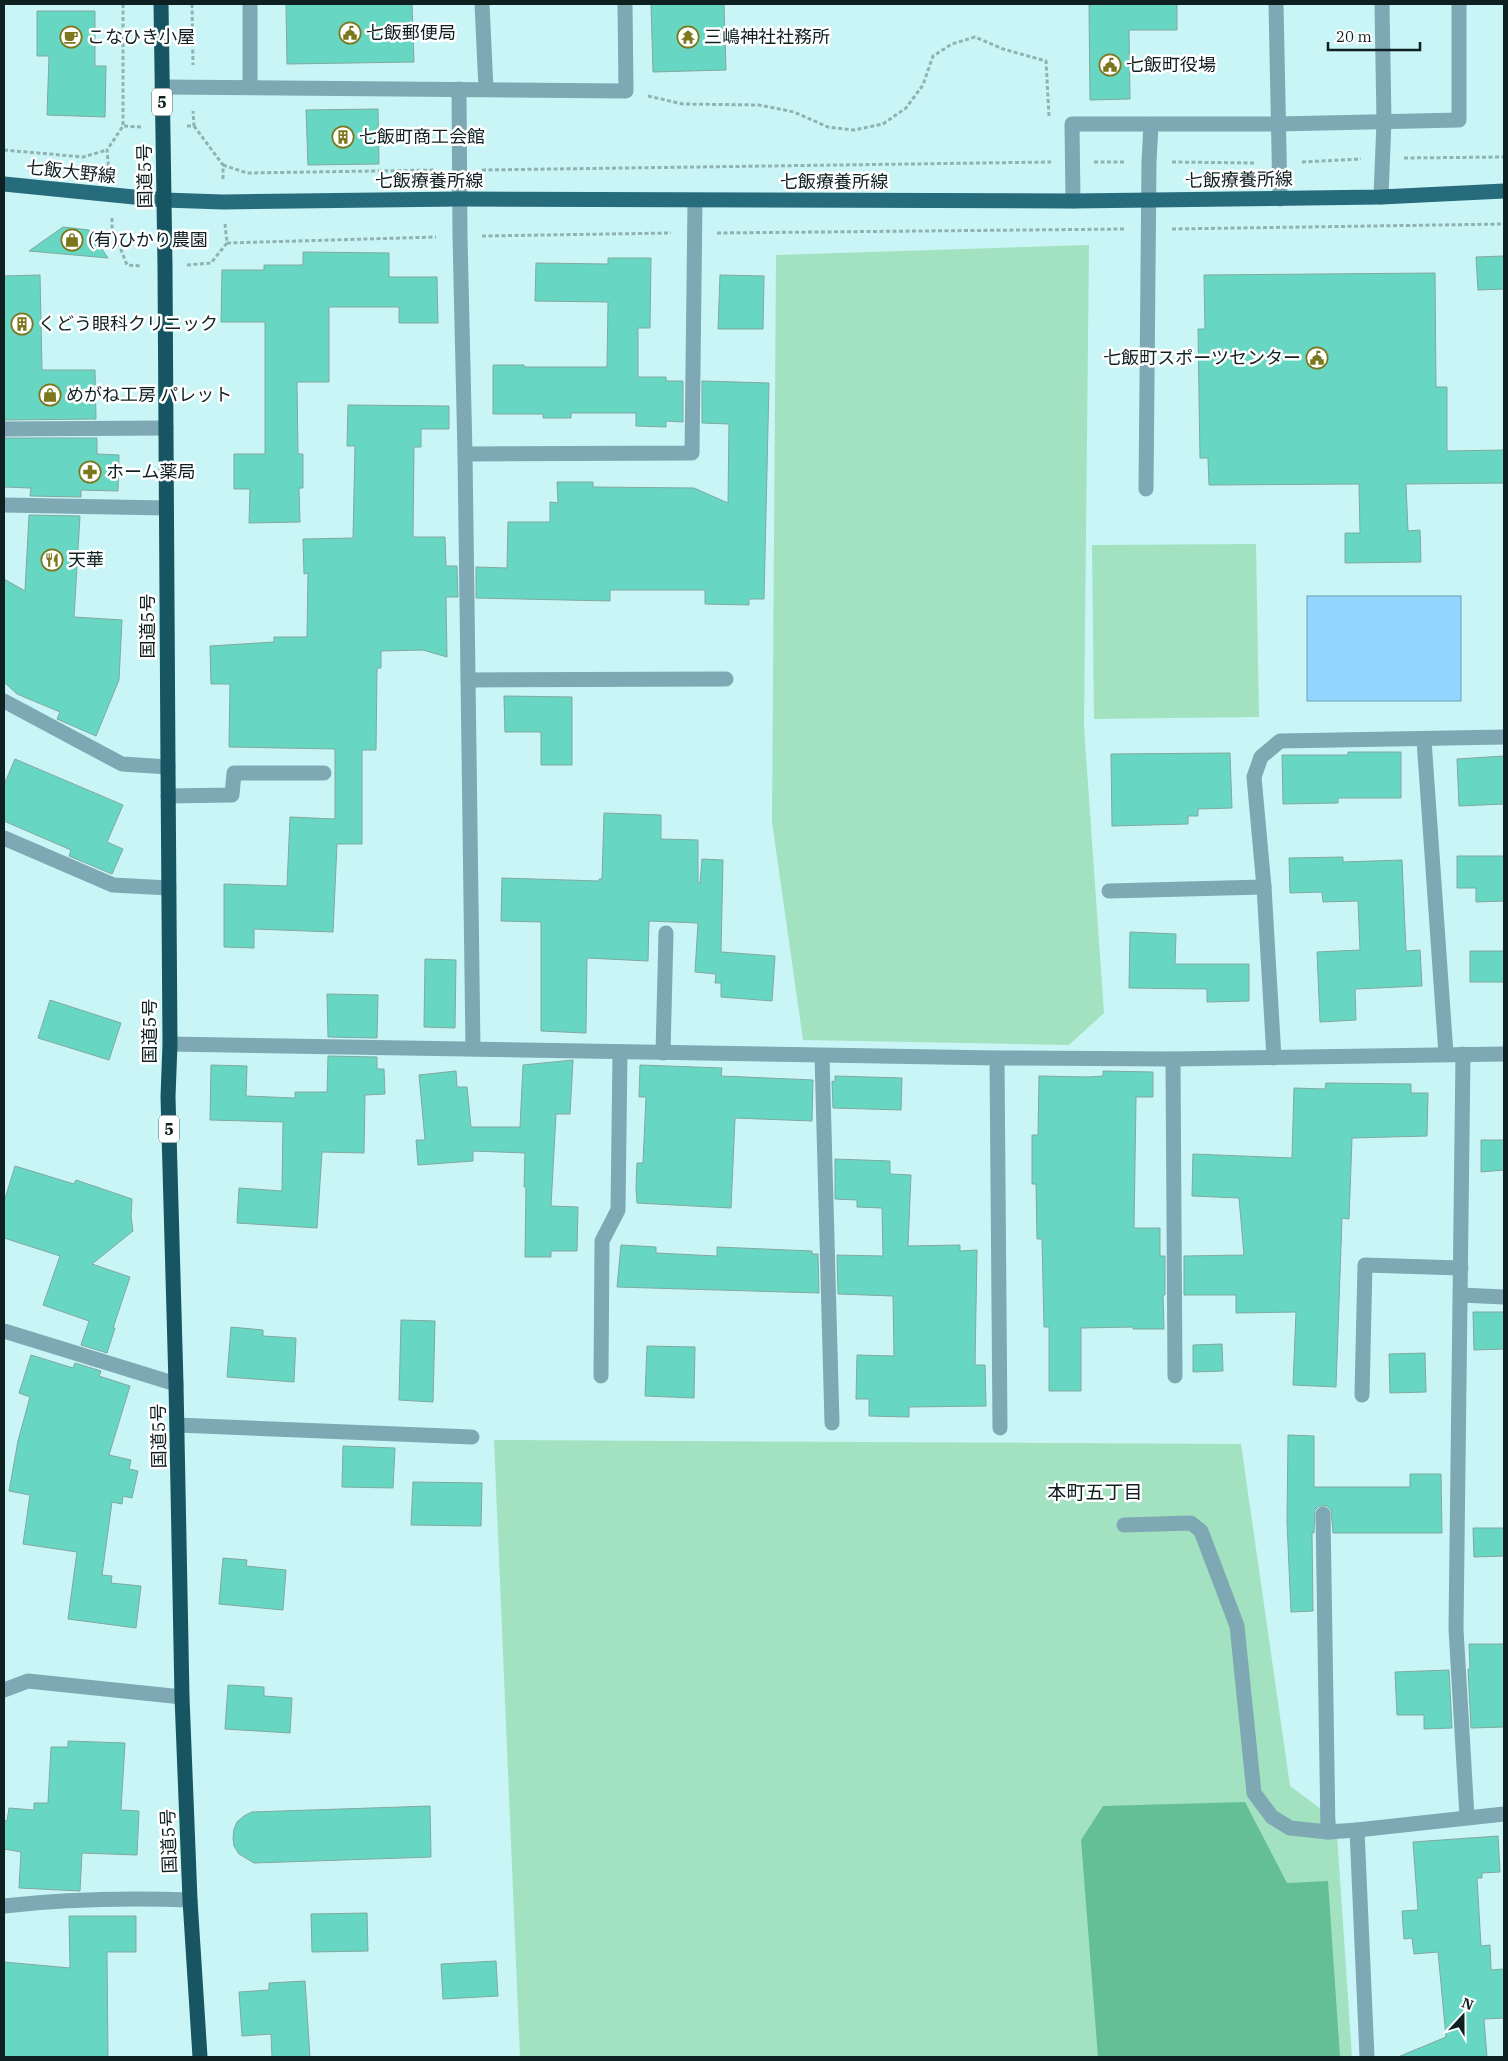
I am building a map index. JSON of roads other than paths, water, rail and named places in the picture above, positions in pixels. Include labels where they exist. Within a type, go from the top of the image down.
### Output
[{"type":"highway","name":"国道5号","points":[[161,4],[170,1044],[168,1097],[182,1697],[190,1900],[200,2057]]},
{"type":"main road","name":"七飯大野線","points":[[4,184],[164,200]]},
{"type":"main road","name":"七飯療養所線","points":[[164,200],[222,202],[460,199],[1073,201],[1381,197],[1504,191]]},
{"type":"street","points":[[250,4],[250,86]]},
{"type":"street","points":[[482,4],[486,89]]},
{"type":"street","points":[[162,87],[250,86],[626,91],[625,4]]},
{"type":"street","points":[[1276,4],[1280,199]]},
{"type":"street","points":[[1381,197],[1384,121],[1382,4]]},
{"type":"street","points":[[1073,201],[1072,124],[1278,124],[1459,120],[1459,4]]},
{"type":"street","points":[[459,88],[473,1049]]},
{"type":"street","points":[[1146,489],[1148,162],[1151,125]]},
{"type":"street","points":[[465,454],[692,453],[694,201]]},
{"type":"street","points":[[4,429],[166,428]]},
{"type":"street","points":[[4,505],[166,508]]},
{"type":"street","points":[[468,680],[726,679]]},
{"type":"street","points":[[4,701],[122,764],[168,767]]},
{"type":"street","points":[[1274,1058],[1264,887],[1254,777],[1261,756],[1280,741],[1424,740],[1504,737]]},
{"type":"street","points":[[1424,740],[1446,1054]]},
{"type":"street","points":[[168,796],[232,795],[234,773],[324,773]]},
{"type":"street","points":[[4,838],[113,885],[169,888]]},
{"type":"street","points":[[1109,891],[1264,887]]},
{"type":"street","points":[[663,1053],[666,933]]},
{"type":"street","points":[[170,1044],[997,1058],[1173,1059],[1504,1054]]},
{"type":"street","points":[[601,1376],[602,1241],[618,1210],[620,1052]]},
{"type":"street","points":[[1463,1054],[1456,1629],[1467,1817]]},
{"type":"street","points":[[822,1056],[832,1423]]},
{"type":"street","points":[[997,1058],[1000,1428]]},
{"type":"street","points":[[1173,1059],[1176,1376]]},
{"type":"street","points":[[1362,1395],[1365,1265],[1461,1268]]},
{"type":"street","points":[[1461,1294],[1504,1296]]},
{"type":"street","points":[[4,1331],[176,1384]]},
{"type":"street","points":[[177,1425],[472,1437]]},
{"type":"street","points":[[1323,1514],[1328,1832]]},
{"type":"street","points":[[1124,1524],[1191,1524],[1201,1531],[1237,1626],[1254,1793],[1272,1817],[1290,1828],[1328,1832],[1504,1814]]},
{"type":"street","points":[[4,1690],[28,1681],[182,1697]]},
{"type":"street","points":[[1357,1830],[1368,2057]]},
{"type":"street","points":[[4,1906],[48,1901],[140,1898],[190,1900]]},
{"type":"water","points":[[1307,596],[1461,596],[1461,701],[1307,701]]},
{"type":"place","name":"七飯郵便局","points":[[350,33]]},
{"type":"place","name":"こなひき小屋","points":[[71,37]]},
{"type":"place","name":"三嶋神社社務所","points":[[688,37]]},
{"type":"place","name":"七飯町役場","points":[[1110,65]]},
{"type":"place","name":"七飯町商工会館","points":[[343,137]]},
{"type":"place","name":"(有)ひかり農園","points":[[72,240]]},
{"type":"place","name":"くどう眼科クリニック","points":[[22,324]]},
{"type":"place","name":"七飯町スポーツセンター","points":[[1317,358]]},
{"type":"place","name":"めがね工房 パレット","points":[[50,395]]},
{"type":"place","name":"ホーム薬局","points":[[90,472]]},
{"type":"place","name":"天華","points":[[52,560]]},
{"type":"district","name":"本町五丁目","points":[[1095,1492]]}]
